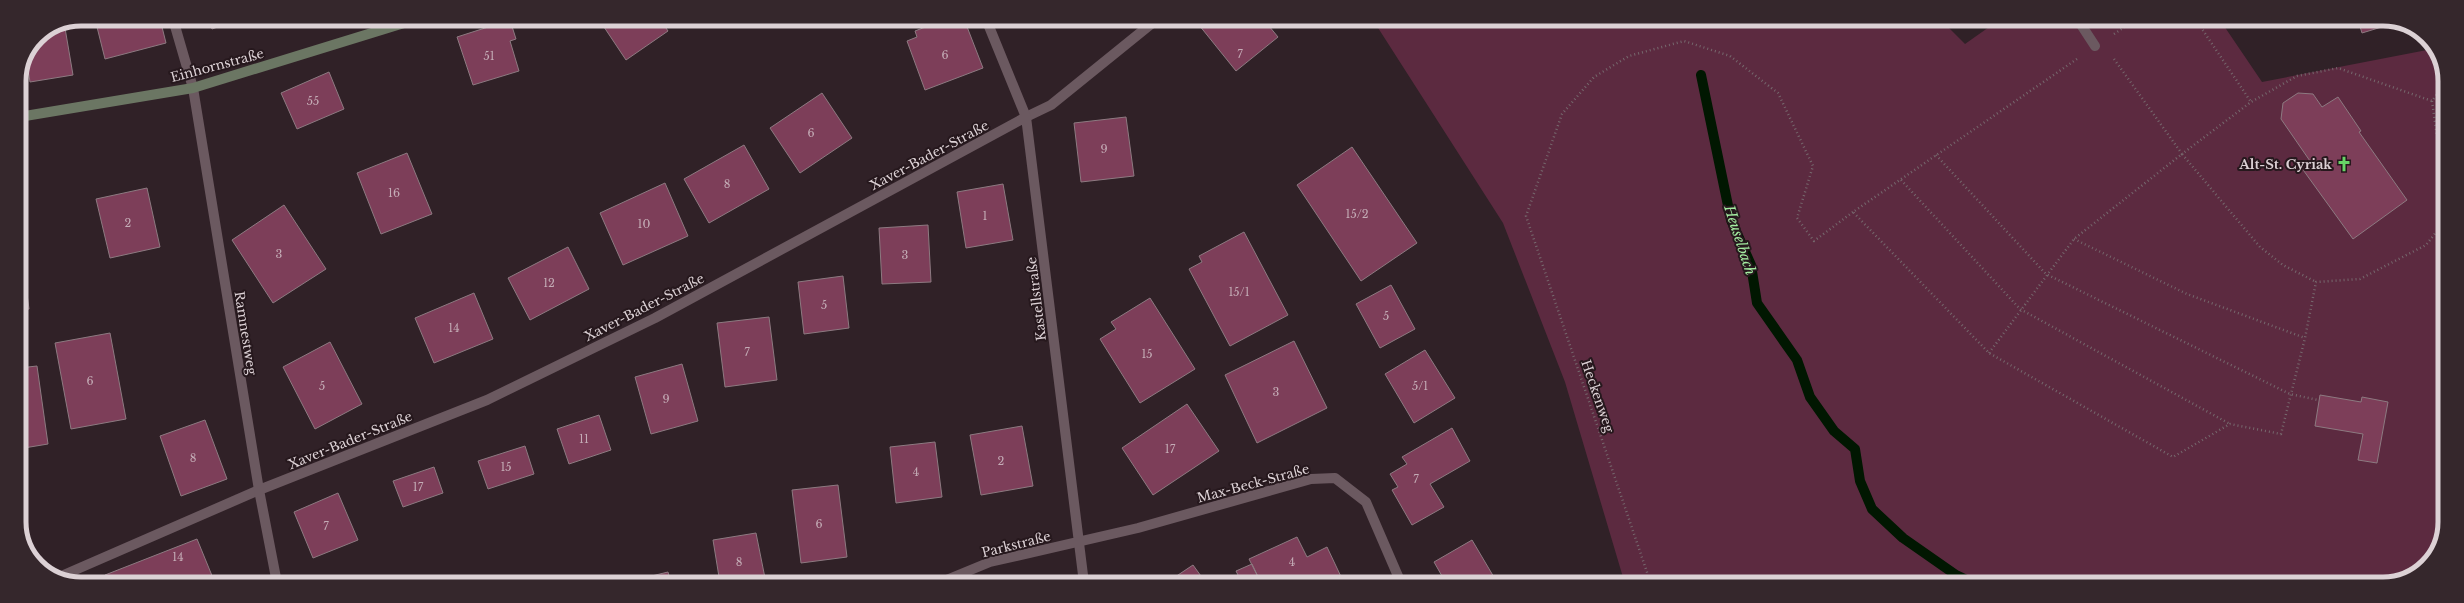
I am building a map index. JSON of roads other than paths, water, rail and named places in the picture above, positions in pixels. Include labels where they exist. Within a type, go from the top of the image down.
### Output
[{"type":"main road","name":"Einhornstraße","points":[[26,116],[192,88],[394,26]]},
{"type":"street","name":"Ramnestweg","points":[[175,26],[192,88],[259,490],[276,577]]},
{"type":"street","name":"Kastellstraße","points":[[988,26],[1026,117],[1083,577]]},
{"type":"street","name":"Xaver-Bader-Straße","points":[[65,574],[259,490],[487,400],[648,322],[1026,117],[1051,105],[1149,26]]},
{"type":"street","points":[[2082,26],[2095,46]]},
{"type":"street","name":"Max-Beck-Straße","points":[[1078,542],[1138,528],[1311,479],[1335,478],[1366,502],[1398,577]]},
{"type":"street","name":"Parkstraße","points":[[954,577],[990,562],[1078,542]]},
{"type":"waterway","name":"Heuselbach","points":[[1701,75],[1731,220],[1751,265],[1757,303],[1797,360],[1810,397],[1834,431],[1855,449],[1860,481],[1872,509],[1903,538],[1960,577]]},
{"type":"place","name":"Alt-St. Cyriak","points":[[2344,164]]}]
